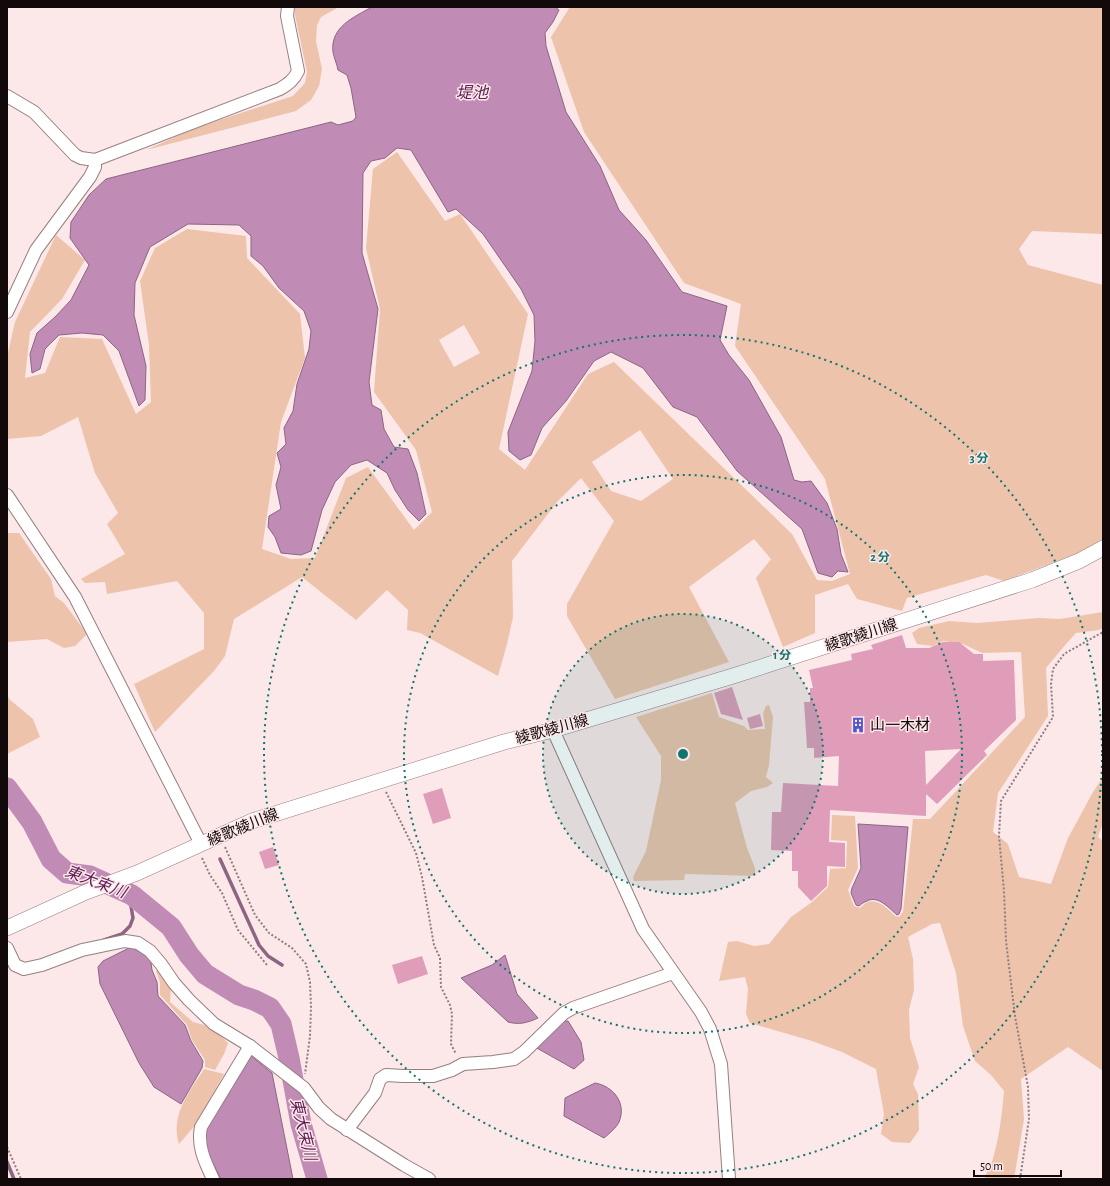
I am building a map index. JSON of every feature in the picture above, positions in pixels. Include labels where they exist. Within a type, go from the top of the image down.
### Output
[{"type":"main road","name":"綾歌綾川線","points":[[7,928],[86,892],[136,872],[252,821],[504,742],[553,730],[733,676],[1024,582],[1079,561],[1103,548]]},
{"type":"street","points":[[7,96],[34,112],[75,155],[81,158],[95,160],[280,89],[290,83],[295,78],[298,71],[287,16],[288,7]]},
{"type":"street","points":[[7,312],[36,250],[90,177],[95,167],[95,160]]},
{"type":"street","points":[[7,494],[75,597],[199,845]]},
{"type":"street","points":[[553,730],[643,929],[701,1012],[710,1029],[721,1064],[729,1179]]},
{"type":"street","points":[[7,948],[16,965],[24,969],[42,965],[82,950],[125,941],[138,943],[150,951],[174,983],[214,1024],[250,1046],[302,1086],[319,1108],[331,1119],[429,1179]]},
{"type":"street","points":[[347,1130],[375,1093],[380,1079],[386,1075],[434,1076],[452,1070],[463,1064],[514,1059],[524,1052],[564,1013],[573,1008],[673,973]]},
{"type":"street","points":[[213,1179],[205,1163],[200,1145],[199,1136],[201,1127],[250,1046]]},
{"type":"path","points":[[1020,1179],[1029,1118],[1028,1087],[1014,1016],[1006,941],[1004,890],[999,836],[1001,801],[1053,717],[1051,684],[1053,669],[1064,654],[1103,632]]},
{"type":"path","points":[[380,780],[416,853],[422,877],[434,945],[440,958],[441,987],[450,1004],[452,1014],[452,1044],[454,1051],[463,1064]]},
{"type":"path","points":[[220,835],[255,915],[269,933],[292,948],[306,964],[310,982],[311,1007],[310,1036],[302,1086]]},
{"type":"path","points":[[199,845],[210,875],[226,901],[238,930],[267,965]]},
{"type":"path","points":[[7,1147],[21,1179]]},
{"type":"shaded area","points":[[295,7],[339,7],[321,17],[317,25],[316,41],[322,69],[319,86],[311,100],[296,111],[146,150],[195,128],[293,96],[305,83],[307,72],[295,15]]},
{"type":"shaded area","points":[[570,7],[1103,7],[1103,234],[1032,231],[1019,249],[1028,265],[1103,285],[1103,539],[1089,549],[1004,581],[986,575],[907,598],[902,611],[857,599],[848,584],[815,595],[815,633],[783,647],[756,578],[771,559],[754,539],[689,587],[729,662],[615,699],[567,616],[567,604],[614,521],[581,478],[557,502],[512,561],[513,617],[498,676],[420,633],[407,630],[408,610],[387,590],[356,620],[302,577],[234,619],[225,656],[214,671],[155,732],[134,684],[204,649],[204,613],[177,581],[107,594],[105,582],[85,583],[81,579],[125,554],[107,524],[118,513],[95,473],[78,417],[41,436],[7,439],[7,357],[15,322],[56,235],[85,260],[62,299],[30,332],[25,378],[45,373],[60,337],[102,339],[136,414],[151,402],[149,345],[140,281],[155,248],[187,229],[246,236],[247,258],[300,314],[305,358],[281,422],[262,549],[291,559],[315,558],[346,478],[368,467],[414,530],[432,512],[416,450],[374,392],[380,309],[366,248],[373,169],[397,152],[445,221],[460,214],[528,314],[499,449],[525,470],[588,374],[614,362],[792,534],[817,580],[832,581],[850,574],[825,479],[735,346],[741,304],[684,283],[584,132],[551,37]],"holes":[[[464,325],[480,353],[454,367],[439,340]],[[640,430],[673,479],[641,501],[611,491],[592,462]]]},
{"type":"shaded area","points":[[7,533],[19,533],[51,579],[55,596],[64,603],[87,634],[75,646],[64,648],[47,639],[7,642]]},
{"type":"shaded area","points":[[1103,612],[1103,628],[1099,630],[1076,633],[1046,668],[1048,716],[998,793],[993,832],[1008,844],[1019,877],[1051,884],[1068,838],[1093,792],[1103,777],[1103,823],[1098,837],[1103,841],[1103,1071],[1068,1047],[1021,1079],[1024,1119],[1014,1179],[985,1179],[997,1145],[1004,1091],[991,1075],[975,1061],[963,1026],[956,973],[940,923],[932,924],[908,937],[913,959],[914,990],[909,1010],[910,1038],[919,1067],[913,1084],[918,1094],[919,1130],[910,1143],[892,1142],[881,1134],[884,1114],[876,1069],[842,1052],[812,1041],[750,1023],[746,1014],[748,989],[745,977],[719,981],[728,942],[737,941],[754,946],[769,944],[791,917],[812,902],[828,887],[830,869],[846,868],[847,841],[831,840],[832,815],[855,816],[858,868],[848,890],[854,906],[860,908],[872,901],[883,905],[895,916],[899,917],[903,912],[913,819],[930,819],[1025,717],[1021,652],[982,653],[963,644],[943,641],[933,646],[917,644],[912,633],[919,628],[949,621],[977,623],[1039,618],[1060,619]]},
{"type":"shaded area","points":[[7,693],[9,699],[33,719],[40,737],[7,754]]},
{"type":"shaded area","points":[[712,693],[719,717],[744,726],[748,730],[765,729],[763,713],[766,706],[769,705],[773,717],[769,765],[766,777],[773,783],[767,787],[751,791],[735,803],[747,848],[755,868],[755,876],[685,874],[684,880],[634,881],[633,877],[646,851],[661,780],[661,756],[636,717]]},
{"type":"shaded area","points":[[160,970],[171,988],[170,1002],[193,1022],[208,1026],[216,1031],[228,1043],[215,1070],[205,1067],[205,1060],[192,1040],[187,1025],[160,995],[160,982],[156,971]]},
{"type":"shaded area","points":[[204,1069],[224,1074],[197,1123],[179,1144],[177,1123],[182,1105]]},
{"type":"water","name":"堤池","points":[[372,7],[555,7],[559,10],[545,33],[546,46],[566,112],[600,166],[619,210],[646,240],[682,292],[727,306],[720,340],[729,355],[749,380],[781,437],[794,480],[802,482],[811,481],[827,503],[837,529],[841,554],[848,572],[838,571],[832,577],[818,573],[802,529],[737,471],[697,417],[673,407],[643,368],[611,352],[594,361],[566,401],[542,428],[531,455],[520,460],[509,451],[508,432],[532,371],[535,341],[534,315],[521,289],[483,234],[456,209],[448,212],[411,150],[397,148],[385,158],[371,161],[363,173],[362,253],[378,309],[369,382],[372,405],[381,410],[384,429],[394,447],[408,449],[417,473],[426,514],[419,521],[408,510],[395,490],[387,473],[367,460],[351,465],[335,482],[322,510],[311,551],[301,555],[281,553],[275,537],[268,527],[269,516],[281,509],[276,485],[281,467],[277,453],[286,444],[284,428],[293,411],[297,384],[309,349],[311,331],[304,311],[279,288],[263,266],[251,256],[251,236],[239,225],[188,224],[150,247],[135,283],[134,315],[146,366],[145,400],[139,406],[119,351],[103,335],[82,333],[59,335],[45,349],[40,369],[32,373],[30,354],[37,333],[71,300],[89,265],[70,238],[71,222],[89,195],[106,179],[331,122],[338,125],[353,121],[356,117],[351,88],[347,75],[338,70],[333,52],[333,43],[339,29],[351,19]]},
{"type":"water","points":[[858,824],[908,827],[901,909],[897,915],[883,903],[875,900],[866,901],[859,906],[856,905],[851,893],[861,868]]},
{"type":"water","points":[[131,947],[150,956],[152,970],[157,982],[158,996],[185,1025],[191,1041],[203,1061],[202,1068],[181,1104],[154,1087],[139,1063],[100,984],[98,967],[103,961]]},
{"type":"water","points":[[505,955],[517,994],[538,1018],[523,1023],[508,1022],[461,978],[492,965]]},
{"type":"water","points":[[568,1021],[581,1042],[584,1060],[574,1069],[535,1047],[560,1022]]},
{"type":"water","points":[[251,1056],[272,1073],[293,1179],[221,1179],[209,1156],[205,1143],[206,1130]]},
{"type":"water","points":[[595,1083],[602,1085],[613,1092],[620,1102],[621,1108],[621,1115],[618,1124],[604,1138],[564,1116],[565,1098]]},
{"type":"building","points":[[902,635],[906,648],[929,648],[943,642],[959,642],[974,654],[983,654],[983,661],[1014,660],[1016,720],[984,751],[987,755],[937,804],[926,794],[926,816],[830,810],[829,842],[845,843],[845,867],[827,866],[827,886],[811,901],[798,887],[798,871],[792,871],[792,851],[771,850],[772,812],[781,812],[783,783],[838,786],[839,756],[814,758],[814,748],[807,748],[804,702],[810,702],[810,688],[813,688],[809,670],[852,660],[851,654],[873,649],[871,645]],"holes":[[[961,749],[926,785],[925,751]]]},
{"type":"building","points":[[732,687],[743,720],[721,714],[714,693]]},
{"type":"building","points":[[760,714],[763,726],[750,729],[747,718]]},
{"type":"building","points":[[442,788],[451,818],[433,824],[423,794]]},
{"type":"building","points":[[273,847],[279,865],[265,869],[259,852]]},
{"type":"building","points":[[422,956],[428,974],[398,984],[392,965]]},
{"type":"waterway","name":"東大束川","points":[[7,788],[32,822],[51,859],[67,873],[90,876],[132,895],[171,927],[189,955],[205,974],[239,995],[270,1008],[281,1024],[301,1124],[317,1179]]},
{"type":"waterway","points":[[220,859],[259,945],[268,956],[282,965]]},
{"type":"waterway","points":[[104,940],[122,934],[130,926],[133,918],[131,906],[132,895]]},
{"type":"waterway","points":[[7,1162],[14,1179]]},
{"type":"place","name":"山一木材","points":[[858,725]]}]
